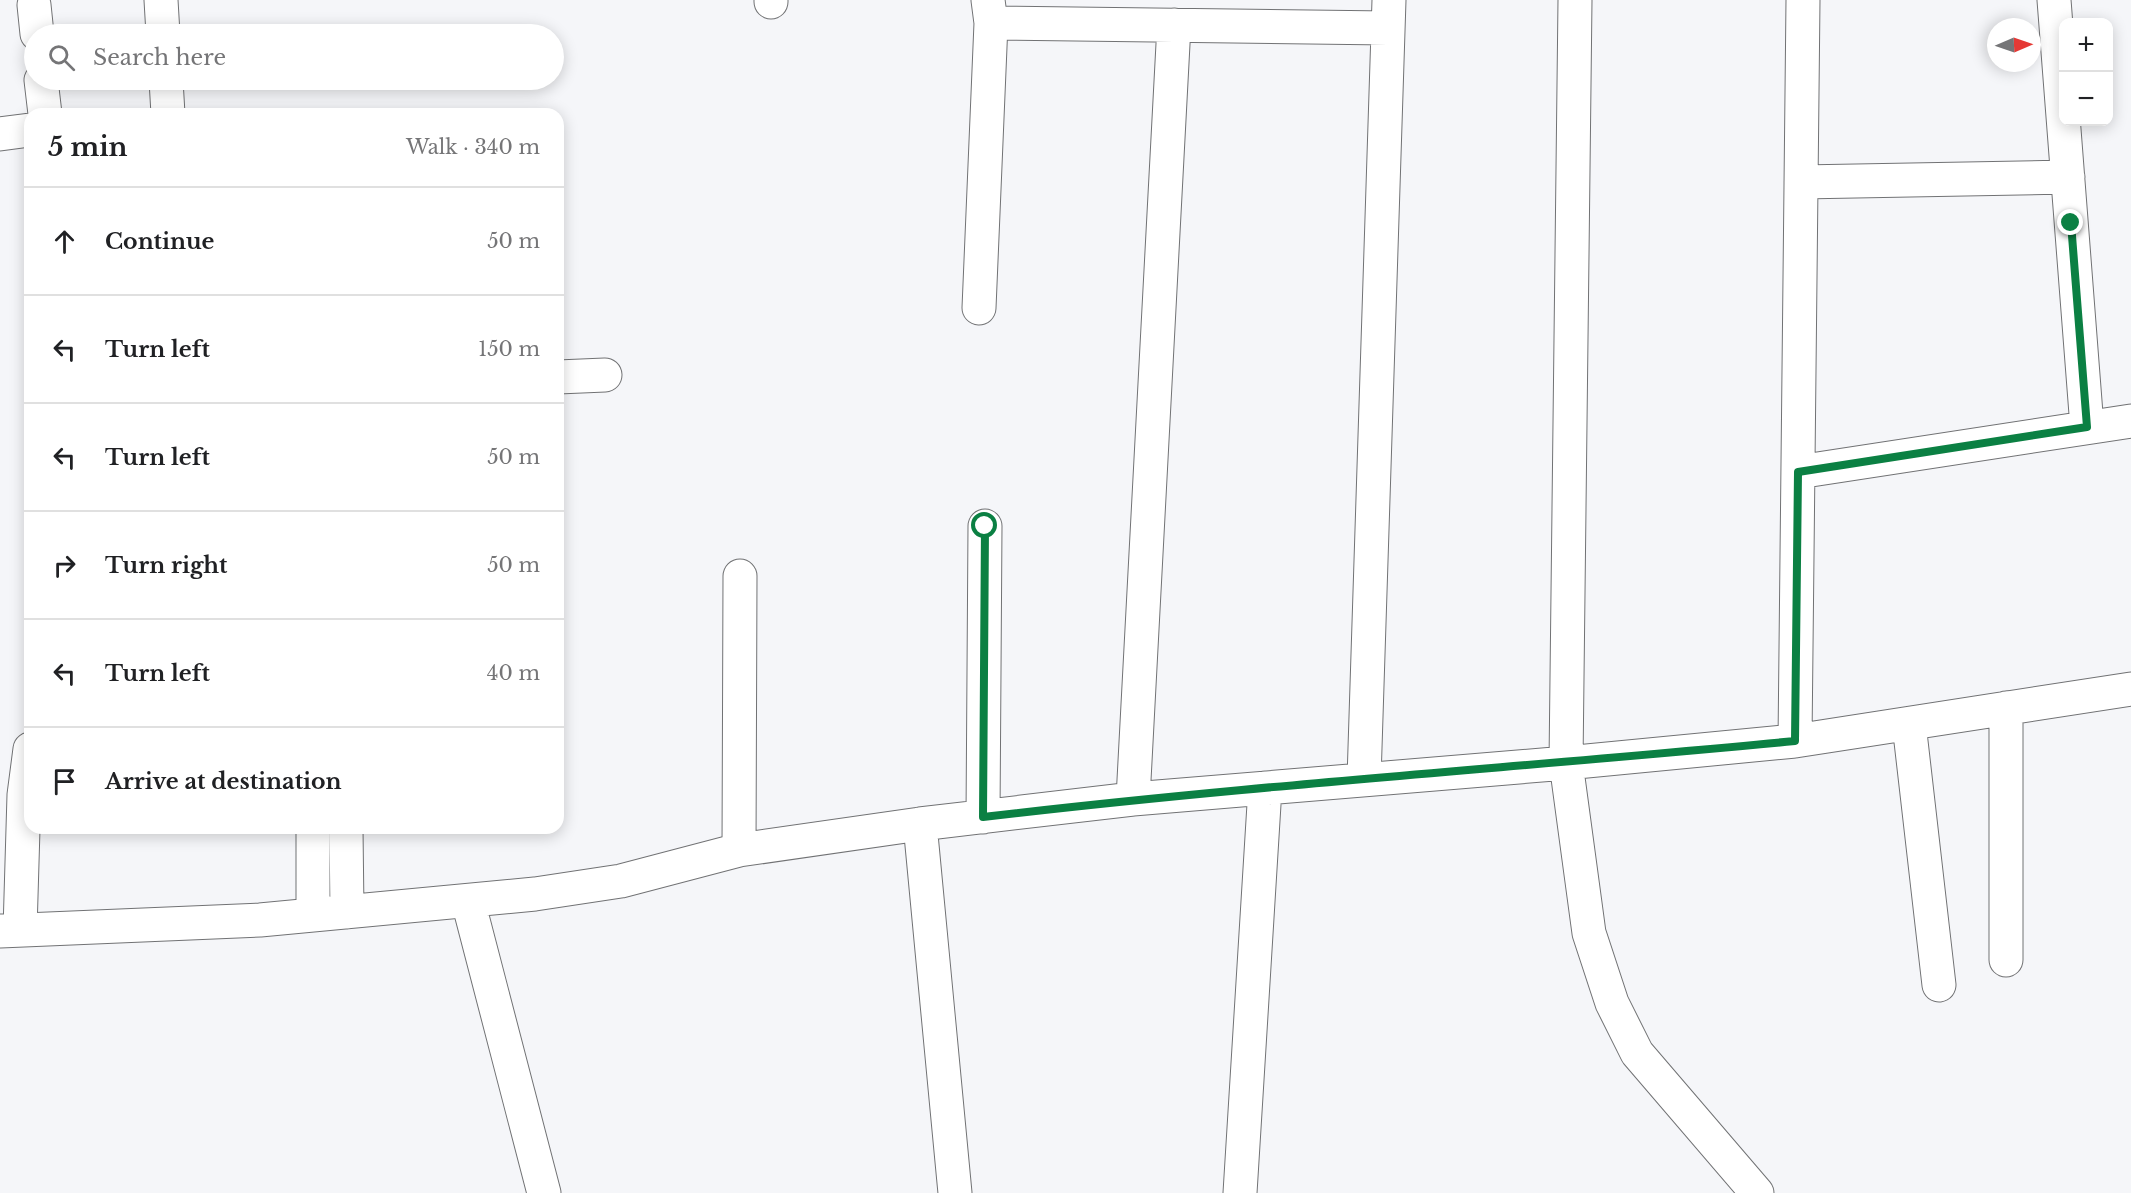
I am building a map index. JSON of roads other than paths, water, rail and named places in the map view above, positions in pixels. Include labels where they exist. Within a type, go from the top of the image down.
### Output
[{"type":"street","points":[[160,0],[162,24]]},
{"type":"street","points":[[1575,0],[1566,763],[1589,933],[1612,1004],[1636,1053],[1757,1193]]},
{"type":"street","points":[[1795,741],[1803,0]]},
{"type":"street","points":[[2054,0],[2087,427]]},
{"type":"street","points":[[979,308],[990,12],[1174,25],[1388,14],[1364,779]]},
{"type":"street","points":[[1134,799],[1174,25]]},
{"type":"street","points":[[42,90],[44,108]]},
{"type":"street","points":[[167,90],[168,108]]},
{"type":"street","points":[[0,134],[24,131]]},
{"type":"street","points":[[1801,182],[2068,177]]},
{"type":"street","points":[[564,377],[605,375]]},
{"type":"street","points":[[1798,472],[2131,421]]},
{"type":"street","points":[[983,817],[985,526]]},
{"type":"street","points":[[740,576],[740,850]]},
{"type":"street","points":[[24,795],[10,930],[313,915],[468,901],[621,881],[740,850],[920,824],[1134,799],[1566,763],[1795,741],[2131,688]]},
{"type":"street","points":[[2006,708],[2006,960]]},
{"type":"street","points":[[1910,724],[1939,985]]},
{"type":"street","points":[[1240,1193],[1265,788]]},
{"type":"street","points":[[920,824],[955,1193]]},
{"type":"street","points":[[313,834],[313,915]]},
{"type":"street","points":[[346,834],[346,912]]},
{"type":"street","points":[[468,901],[544,1193]]}]
